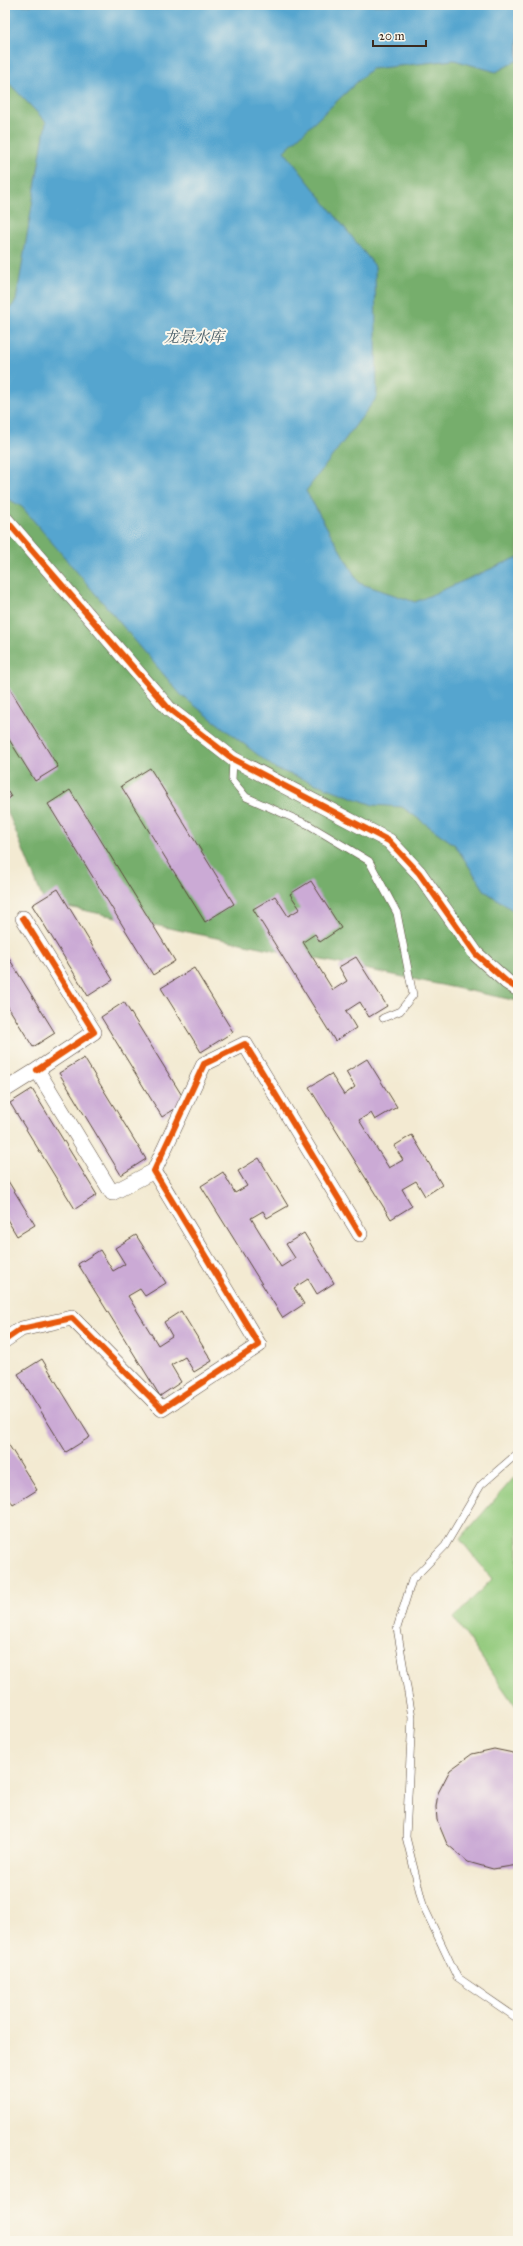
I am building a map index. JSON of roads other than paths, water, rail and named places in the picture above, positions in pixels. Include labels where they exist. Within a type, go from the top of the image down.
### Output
[{"type":"street","points":[[5,519],[169,709],[233,759],[390,842],[419,873],[476,954],[507,982],[518,989]]},
{"type":"street","points":[[5,1090],[94,1032],[22,918]]},
{"type":"street","points":[[37,1070],[112,1193],[154,1171],[204,1064],[245,1044],[360,1234]]},
{"type":"street","points":[[5,1340],[21,1328],[72,1318],[162,1409],[260,1346],[154,1171]]},
{"type":"lane","points":[[233,759],[232,780],[246,797],[309,825],[369,861],[383,884],[396,913],[413,995],[400,1011],[383,1018]]},
{"type":"lane","points":[[518,1453],[481,1485],[445,1546],[412,1580],[397,1628],[412,1717],[406,1836],[423,1905],[457,1977],[518,2019]]},
{"type":"water","name":"龙景水库","points":[[5,5],[518,5],[518,60],[496,72],[454,60],[371,69],[284,151],[375,266],[377,397],[306,491],[359,583],[415,602],[518,557],[518,914],[485,891],[455,845],[402,807],[373,805],[276,769],[181,695],[22,507],[5,497],[5,315],[16,301],[46,122],[5,79]]}]
